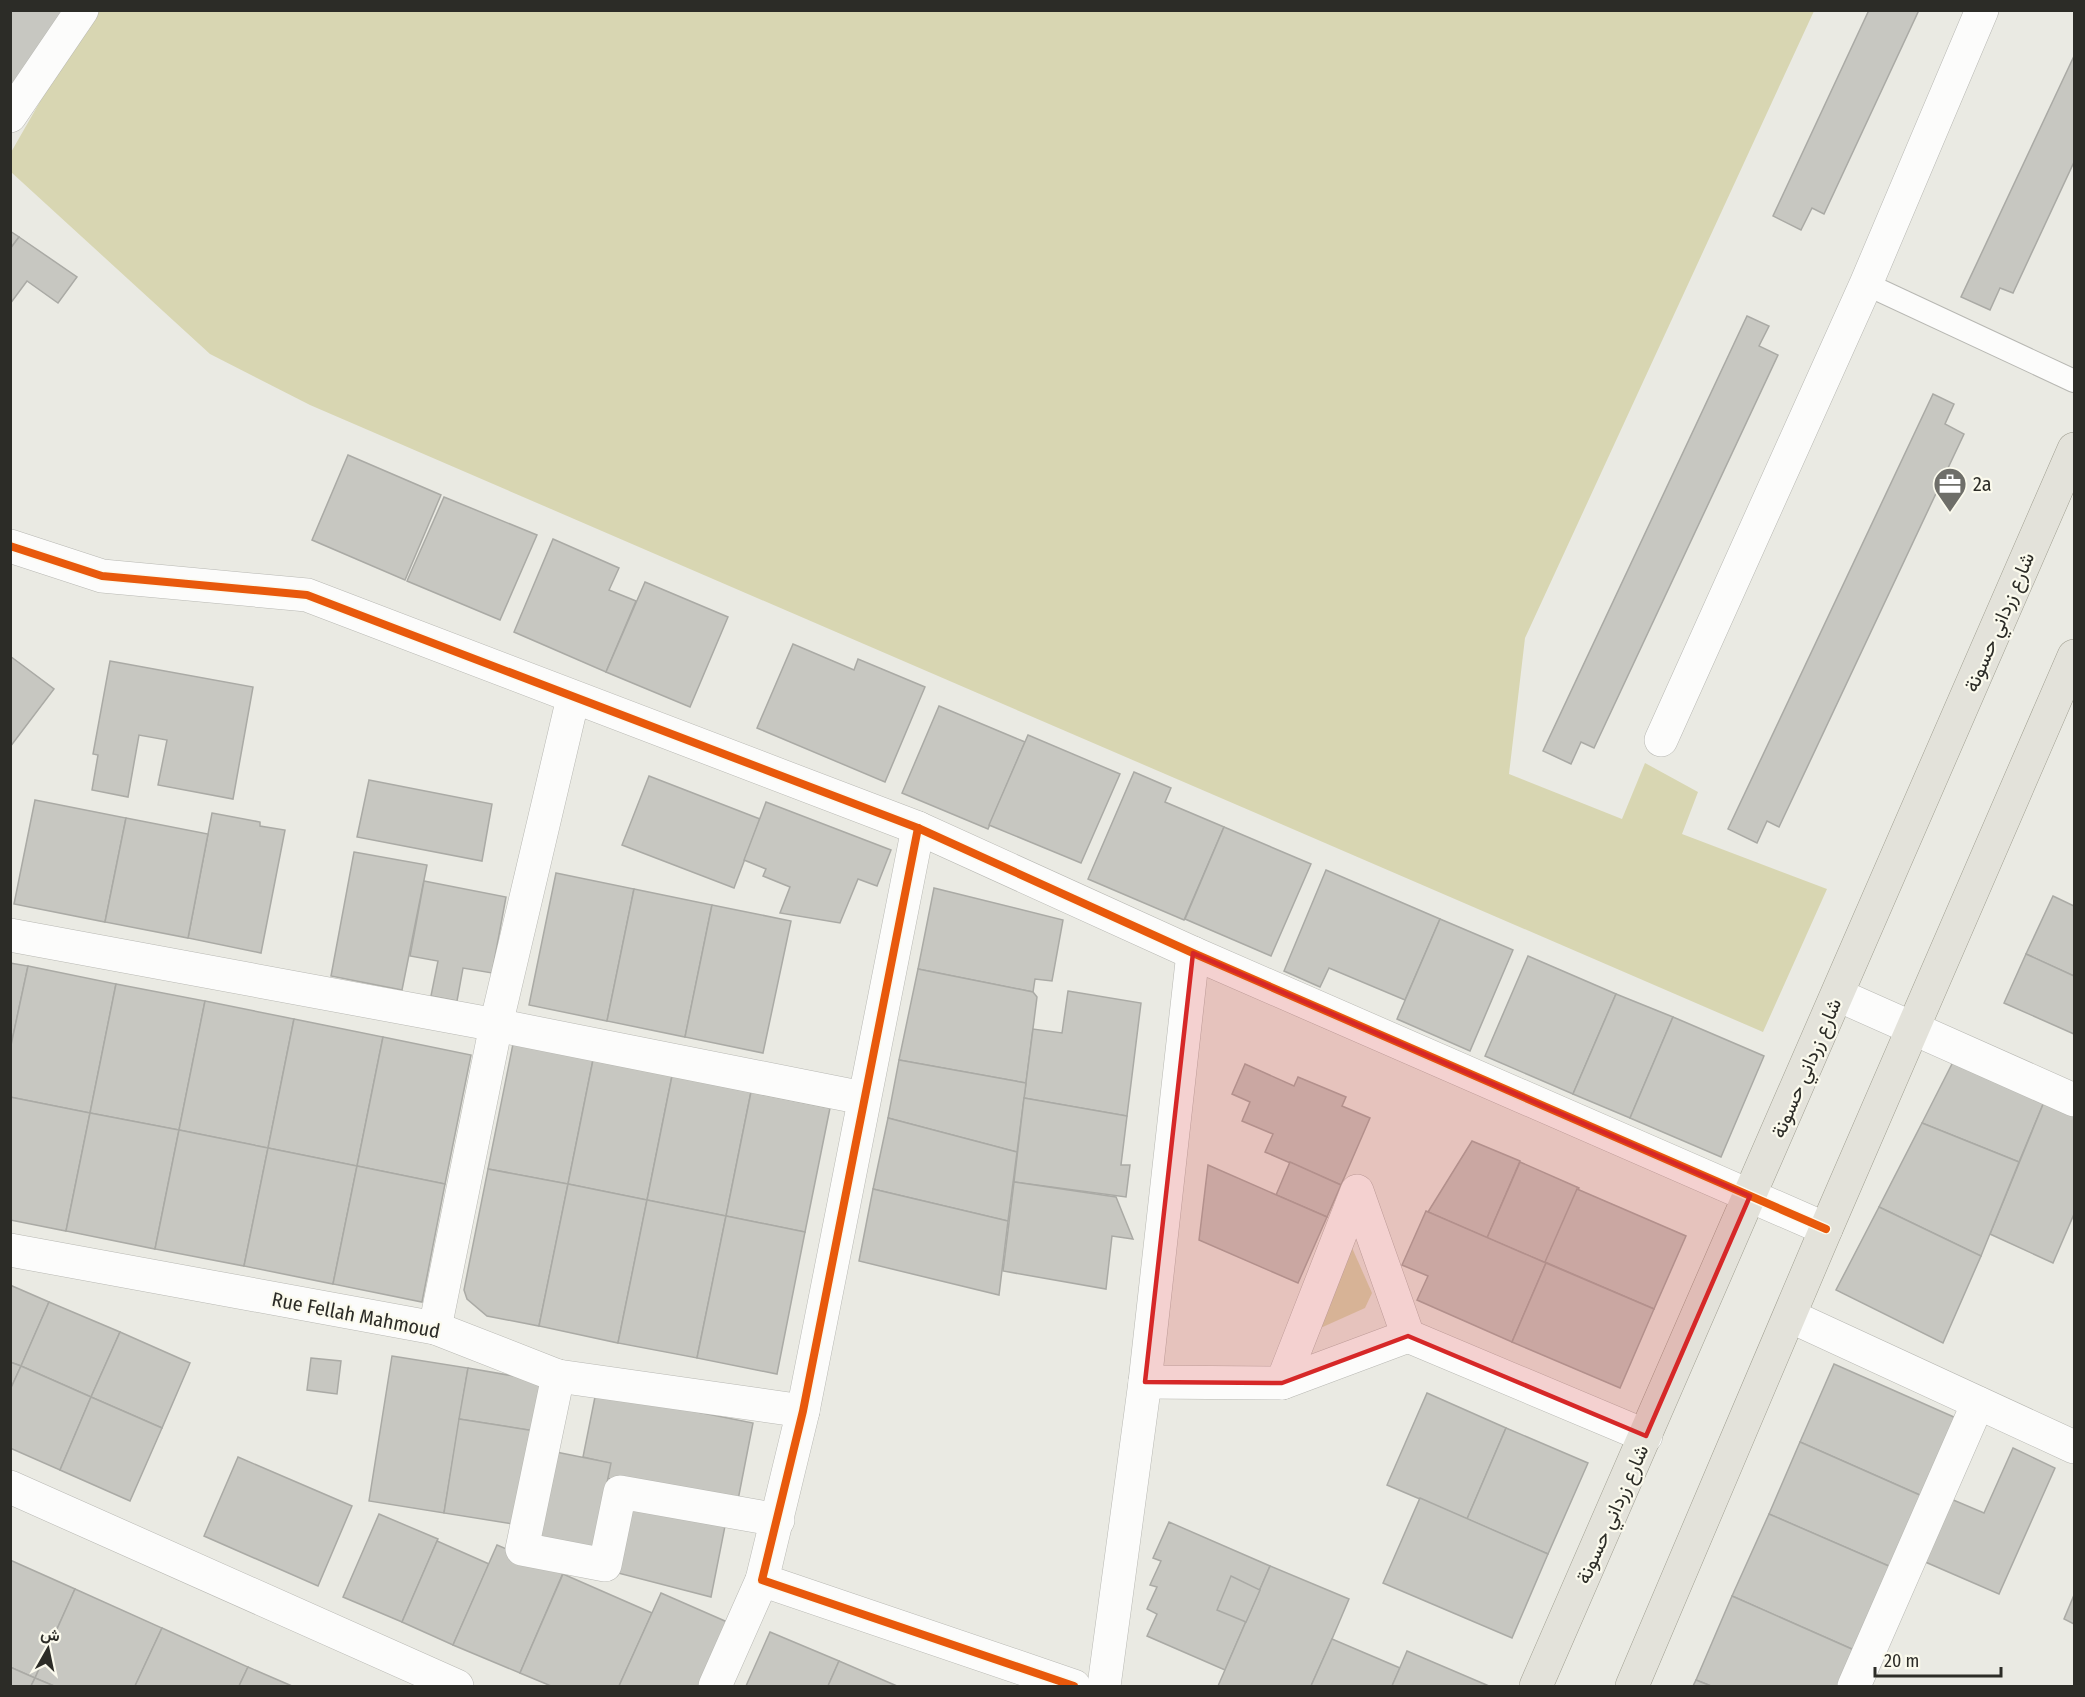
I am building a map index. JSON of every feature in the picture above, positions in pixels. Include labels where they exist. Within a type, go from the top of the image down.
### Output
[{"type":"main road","name":"شارع زرداني حسونة","points":[[1536,1686],[2074,449]]},
{"type":"main road","points":[[1632,1686],[1826,1229],[2074,656]]},
{"type":"street","points":[[10,116],[82,10]]},
{"type":"street","points":[[1661,740],[1866,284],[1982,10]]},
{"type":"street","points":[[10,546],[102,576],[307,595],[918,828],[1193,953],[1826,1229]]},
{"type":"street","points":[[435,1328],[496,1025],[573,698]]},
{"type":"street","points":[[715,1686],[762,1580],[778,1520],[803,1411],[918,828]]},
{"type":"street","points":[[10,935],[496,1025],[863,1098]]},
{"type":"street","points":[[1104,1686],[1145,1382],[1193,953]]},
{"type":"street","points":[[1838,994],[2074,1100]]},
{"type":"street","points":[[1282,1383],[1357,1191],[1408,1336]]},
{"type":"street","name":"Rue Fellah Mahmoud","points":[[10,1250],[435,1328],[558,1376],[803,1411]]},
{"type":"street","points":[[1790,1316],[2074,1447]]},
{"type":"street","points":[[1145,1382],[1282,1383],[1408,1336],[1646,1436]]},
{"type":"street","points":[[558,1376],[522,1549],[605,1565],[620,1492],[778,1520]]},
{"type":"street","points":[[1854,1686],[1978,1403]]},
{"type":"street","points":[[10,1487],[457,1686]]},
{"type":"street","points":[[762,1580],[1074,1686]]},
{"type":"lane","points":[[1866,284],[2074,381]]},
{"type":"highlighted area","points":[[1193,953],[1750,1196],[1646,1436],[1408,1336],[1282,1383],[1145,1382]]},
{"type":"shaded area","points":[[92,11],[1814,11],[1525,638],[1509,774],[1622,819],[1645,763],[1698,792],[1682,834],[1827,889],[1763,1032],[310,405],[210,354],[11,172],[10,154]]},
{"type":"shaded area","points":[[1349,1241],[1372,1293],[1365,1308],[1316,1330]]},
{"type":"building","points":[[10,10],[68,10],[10,91]]},
{"type":"building","points":[[1869,10],[1919,10],[1824,214],[1812,208],[1801,230],[1773,216]]},
{"type":"building","points":[[2074,56],[2074,162],[2013,293],[2000,288],[1990,310],[1961,297]]},
{"type":"building","points":[[10,231],[19,237],[10,249]]},
{"type":"building","points":[[19,237],[77,277],[58,303],[27,281],[10,304],[10,249]]},
{"type":"building","points":[[1747,316],[1769,326],[1759,346],[1778,355],[1594,748],[1581,742],[1571,764],[1543,751]]},
{"type":"building","points":[[1933,394],[1954,404],[1945,424],[1964,434],[1779,827],[1767,821],[1757,843],[1728,829]]},
{"type":"building","points":[[348,455],[441,495],[405,580],[312,540]]},
{"type":"building","points":[[444,497],[537,535],[500,620],[407,581]]},
{"type":"building","points":[[553,539],[619,568],[609,590],[636,601],[606,672],[514,632]]},
{"type":"building","points":[[645,582],[728,617],[690,707],[606,672]]},
{"type":"building","points":[[793,644],[854,670],[858,659],[925,687],[885,782],[757,728]]},
{"type":"building","points":[[10,656],[54,689],[10,747]]},
{"type":"building","points":[[110,661],[253,687],[233,799],[158,785],[167,740],[139,735],[128,797],[92,790],[98,755],[93,754]]},
{"type":"building","points":[[939,706],[1025,742],[988,829],[902,793]]},
{"type":"building","points":[[1028,735],[1120,774],[1081,863],[989,825]]},
{"type":"building","points":[[1134,772],[1171,788],[1165,802],[1224,827],[1184,920],[1088,879]]},
{"type":"building","points":[[649,776],[760,819],[734,888],[622,845]]},
{"type":"building","points":[[369,780],[492,804],[482,861],[357,837]]},
{"type":"building","points":[[35,800],[126,818],[105,922],[14,904]]},
{"type":"building","points":[[766,802],[891,850],[877,886],[858,879],[840,923],[780,913],[790,887],[763,876],[766,869],[744,860]]},
{"type":"building","points":[[212,813],[260,822],[260,826],[285,830],[261,953],[188,938]]},
{"type":"building","points":[[126,818],[208,834],[188,938],[105,922]]},
{"type":"building","points":[[1224,827],[1311,864],[1271,956],[1185,919]]},
{"type":"building","points":[[354,852],[427,865],[402,990],[331,976]]},
{"type":"building","points":[[1326,870],[1440,919],[1405,1000],[1329,968],[1320,987],[1284,971]]},
{"type":"building","points":[[556,873],[634,889],[607,1021],[529,1005]]},
{"type":"building","points":[[424,881],[506,897],[492,973],[463,968],[457,1001],[431,996],[438,961],[410,956]]},
{"type":"building","points":[[934,888],[1063,920],[1052,981],[1035,979],[1033,992],[918,969]]},
{"type":"building","points":[[634,889],[712,905],[685,1037],[607,1021]]},
{"type":"building","points":[[2053,896],[2074,906],[2074,976],[2026,954]]},
{"type":"building","points":[[712,905],[791,921],[763,1053],[685,1037]]},
{"type":"building","points":[[1440,919],[1513,950],[1470,1051],[1397,1019]]},
{"type":"building","points":[[2026,954],[2074,976],[2074,1034],[2004,1003]]},
{"type":"building","points":[[1528,956],[1616,994],[1573,1094],[1485,1056]]},
{"type":"building","points":[[10,963],[28,966],[10,1050]]},
{"type":"building","points":[[28,966],[116,984],[90,1113],[10,1097],[10,1050]]},
{"type":"building","points":[[918,969],[1033,992],[1037,997],[1026,1083],[899,1060]]},
{"type":"building","points":[[116,984],[205,1001],[179,1130],[90,1113]]},
{"type":"building","points":[[1068,991],[1141,1003],[1127,1116],[1024,1098],[1033,1029],[1062,1033]]},
{"type":"building","points":[[1616,994],[1673,1017],[1630,1118],[1573,1094]]},
{"type":"building","points":[[205,1001],[294,1019],[268,1148],[179,1130]]},
{"type":"building","points":[[1673,1017],[1764,1056],[1721,1157],[1630,1118]]},
{"type":"building","points":[[294,1019],[383,1037],[357,1166],[268,1148]]},
{"type":"building","points":[[383,1037],[471,1055],[445,1184],[357,1166]]},
{"type":"building","points":[[513,1044],[593,1060],[568,1184],[488,1169]]},
{"type":"building","points":[[593,1060],[672,1076],[647,1200],[568,1184]]},
{"type":"building","points":[[899,1060],[1026,1083],[1017,1152],[888,1118]]},
{"type":"building","points":[[1954,1060],[2044,1102],[2019,1162],[1922,1123]]},
{"type":"building","points":[[1245,1064],[1294,1086],[1298,1077],[1346,1097],[1342,1106],[1370,1118],[1341,1185],[1265,1152],[1273,1134],[1242,1121],[1250,1102],[1232,1094]]},
{"type":"building","points":[[672,1076],[751,1092],[726,1216],[647,1200]]},
{"type":"building","points":[[751,1092],[830,1108],[805,1232],[726,1216]]},
{"type":"building","points":[[10,1097],[90,1113],[66,1231],[10,1220]]},
{"type":"building","points":[[1024,1098],[1127,1116],[1121,1165],[1130,1165],[1126,1197],[1014,1182]]},
{"type":"building","points":[[2044,1102],[2074,1116],[2074,1214],[2053,1263],[1990,1234]]},
{"type":"building","points":[[90,1113],[179,1130],[155,1249],[66,1231]]},
{"type":"building","points":[[888,1118],[1017,1152],[1008,1221],[873,1189]]},
{"type":"building","points":[[1922,1123],[2019,1162],[1981,1256],[1879,1207]]},
{"type":"building","points":[[179,1130],[268,1148],[244,1266],[155,1249]]},
{"type":"building","points":[[1472,1141],[1520,1161],[1487,1238],[1428,1212]]},
{"type":"building","points":[[268,1148],[357,1166],[333,1284],[244,1266]]},
{"type":"building","points":[[1290,1162],[1341,1185],[1327,1217],[1276,1195]]},
{"type":"building","points":[[1520,1162],[1579,1188],[1546,1263],[1487,1238]]},
{"type":"building","points":[[1208,1165],[1327,1217],[1298,1283],[1199,1240]]},
{"type":"building","points":[[357,1166],[445,1184],[422,1302],[333,1284]]},
{"type":"building","points":[[488,1169],[568,1184],[539,1326],[487,1316],[467,1299],[464,1290]]},
{"type":"building","points":[[1014,1182],[1116,1197],[1133,1239],[1112,1236],[1106,1289],[1003,1271]]},
{"type":"building","points":[[568,1184],[647,1200],[618,1343],[539,1326]]},
{"type":"building","points":[[873,1189],[1008,1221],[999,1295],[859,1261]]},
{"type":"building","points":[[1577,1189],[1686,1236],[1654,1309],[1545,1262]]},
{"type":"building","points":[[647,1200],[726,1216],[697,1358],[618,1343]]},
{"type":"building","points":[[1879,1207],[1981,1256],[1943,1343],[1836,1290]]},
{"type":"building","points":[[1426,1211],[1546,1263],[1512,1342],[1417,1300],[1428,1276],[1402,1265]]},
{"type":"building","points":[[726,1216],[805,1232],[777,1374],[697,1358]]},
{"type":"building","points":[[1546,1263],[1654,1309],[1620,1388],[1512,1342]]},
{"type":"building","points":[[10,1285],[49,1302],[21,1366],[10,1362]]},
{"type":"building","points":[[49,1302],[120,1332],[91,1397],[21,1366]]},
{"type":"building","points":[[120,1332],[190,1363],[162,1428],[91,1397]]},
{"type":"building","points":[[392,1356],[468,1368],[444,1513],[369,1501]]},
{"type":"building","points":[[311,1358],[341,1361],[337,1394],[307,1390]]},
{"type":"building","points":[[10,1362],[21,1366],[10,1390]]},
{"type":"building","points":[[1834,1364],[1956,1418],[1922,1496],[1800,1442]]},
{"type":"building","points":[[21,1366],[91,1397],[60,1470],[10,1448],[10,1390]]},
{"type":"building","points":[[468,1368],[542,1381],[535,1431],[459,1419]]},
{"type":"building","points":[[596,1392],[753,1423],[737,1505],[606,1478],[609,1463],[583,1457]]},
{"type":"building","points":[[1427,1393],[1506,1428],[1467,1519],[1387,1485]]},
{"type":"building","points":[[91,1397],[162,1428],[130,1501],[60,1470]]},
{"type":"building","points":[[459,1419],[535,1431],[519,1525],[444,1513]]},
{"type":"building","points":[[1506,1428],[1588,1463],[1548,1554],[1467,1519]]},
{"type":"building","points":[[1800,1442],[1922,1496],[1891,1567],[1769,1514]]},
{"type":"building","points":[[2013,1448],[2055,1468],[1999,1594],[1923,1561],[1951,1499],[1984,1513]]},
{"type":"building","points":[[556,1452],[611,1463],[592,1557],[537,1547]]},
{"type":"building","points":[[238,1457],[352,1506],[318,1586],[204,1536]]},
{"type":"building","points":[[632,1498],[727,1516],[711,1597],[618,1573]]},
{"type":"building","points":[[1420,1498],[1548,1554],[1512,1638],[1383,1583]]},
{"type":"building","points":[[379,1514],[438,1539],[402,1622],[343,1597]]},
{"type":"building","points":[[1769,1514],[1891,1567],[1854,1650],[1732,1596]]},
{"type":"building","points":[[1169,1522],[1270,1566],[1225,1670],[1147,1636],[1157,1614],[1147,1609],[1157,1587],[1150,1585],[1161,1561],[1153,1558]]},
{"type":"building","points":[[437,1541],[489,1564],[453,1645],[402,1622]]},
{"type":"building","points":[[497,1545],[563,1573],[520,1673],[453,1645]]},
{"type":"building","points":[[10,1560],[75,1589],[35,1678],[10,1667]]},
{"type":"building","points":[[1270,1566],[1349,1599],[1332,1639],[1311,1686],[1218,1686]]},
{"type":"building","points":[[563,1574],[652,1613],[619,1686],[551,1686],[520,1673]]},
{"type":"building","points":[[1231,1576],[1260,1590],[1246,1622],[1217,1610]]},
{"type":"building","points":[[75,1589],[162,1628],[135,1686],[54,1686],[35,1678]]},
{"type":"building","points":[[661,1593],[734,1625],[706,1686],[619,1686]]},
{"type":"building","points":[[2074,1595],[2074,1624],[2064,1619]]},
{"type":"building","points":[[1732,1596],[1854,1650],[1838,1686],[1711,1686],[1696,1680]]},
{"type":"building","points":[[162,1628],[248,1667],[239,1686],[135,1686]]},
{"type":"building","points":[[770,1632],[839,1661],[828,1686],[746,1686]]},
{"type":"building","points":[[1332,1639],[1400,1668],[1392,1686],[1311,1686]]},
{"type":"building","points":[[1407,1651],[1489,1686],[1392,1686]]},
{"type":"building","points":[[839,1661],[897,1686],[828,1686]]},
{"type":"building","points":[[10,1667],[35,1678],[31,1686],[10,1686]]},
{"type":"building","points":[[248,1667],[292,1686],[239,1686]]},
{"type":"building","points":[[35,1678],[54,1686],[31,1686]]},
{"type":"building","points":[[1696,1680],[1711,1686],[1693,1686]]},
{"type":"cycle path","points":[[10,546],[102,576],[307,595],[918,828],[1193,953],[1826,1229]]},
{"type":"cycle path","points":[[918,828],[803,1411],[762,1580],[1074,1686]]},
{"type":"place","name":"2a","points":[[1950,513]]}]
